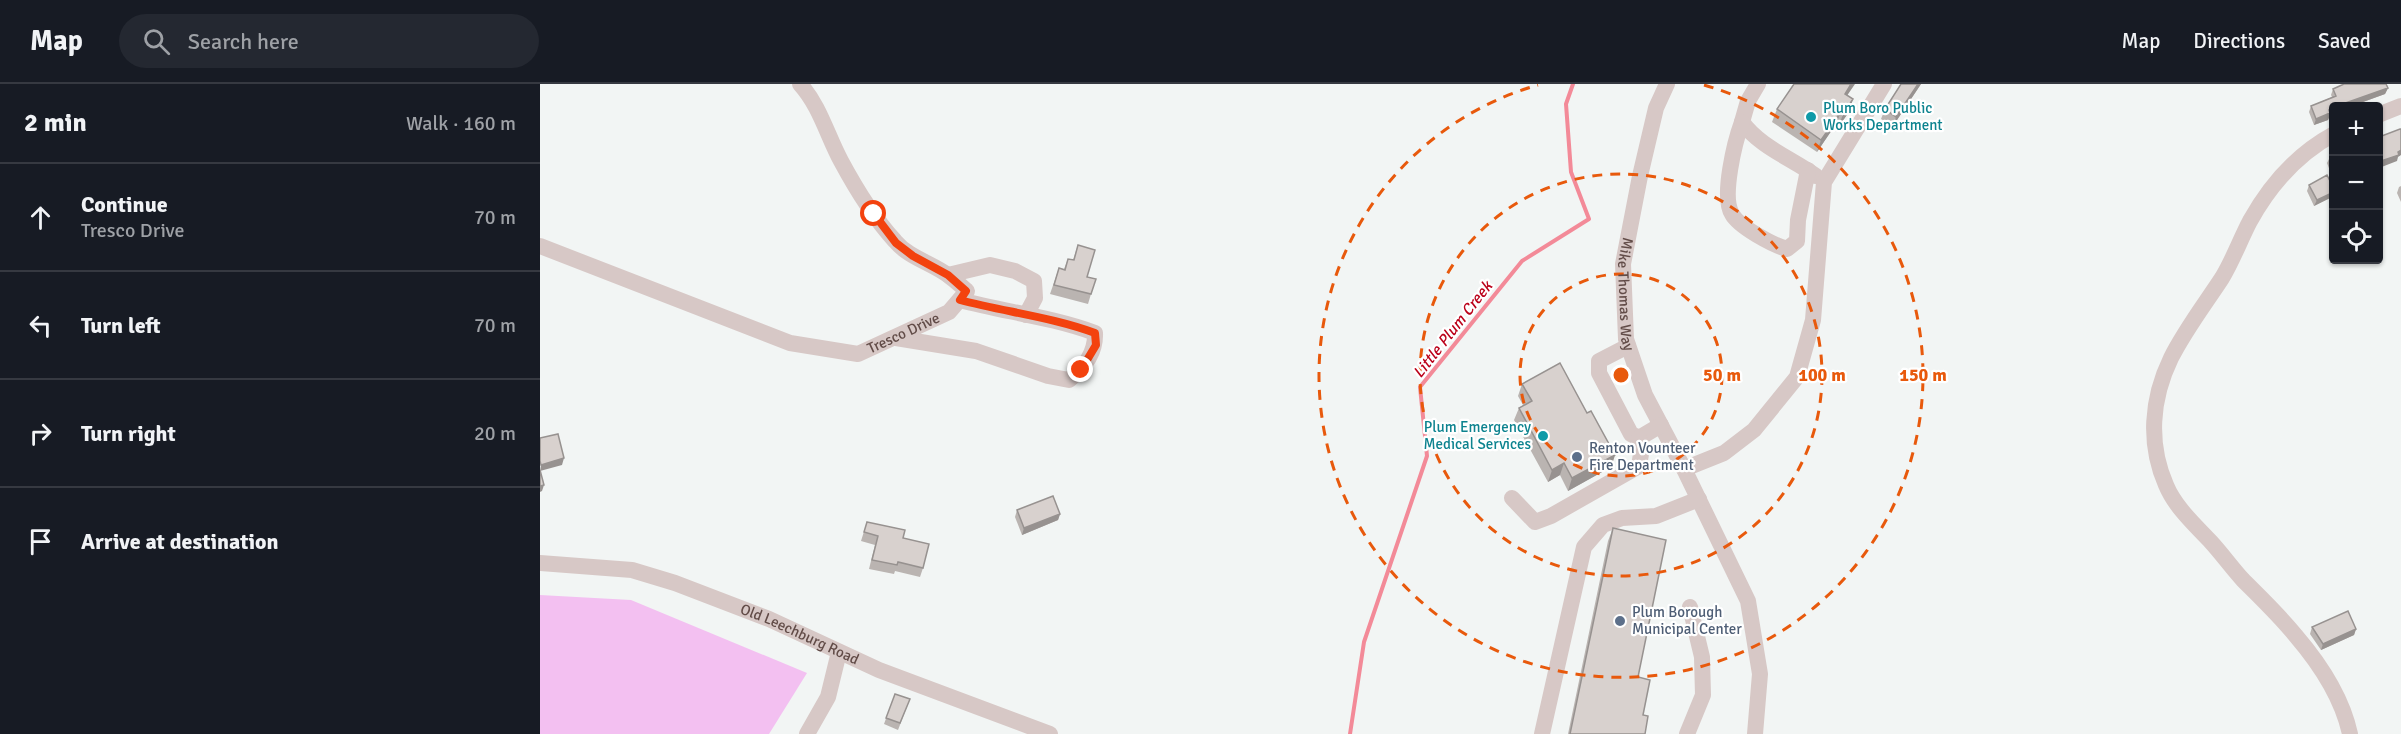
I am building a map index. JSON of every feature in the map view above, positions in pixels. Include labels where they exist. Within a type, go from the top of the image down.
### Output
[{"type":"street","points":[[800,84],[807,91],[823,119],[841,161],[874,214],[896,243],[913,256],[948,275],[966,291],[960,300],[1070,324],[1095,333],[1096,345],[1081,370],[1069,380],[1048,376],[976,351],[896,338]]},
{"type":"street","name":"Mike Thomas Way","points":[[1667,84],[1656,108],[1623,264],[1626,339],[1645,395],[1748,601],[1760,674],[1755,734]]},
{"type":"street","points":[[1758,84],[1748,101],[1733,146],[1728,206],[1732,216],[1770,244],[1787,249],[1797,241],[1798,220],[1808,170]]},
{"type":"street","points":[[1684,469],[1724,453],[1754,430],[1797,377],[1814,320],[1824,182],[1884,84]]},
{"type":"street","points":[[2383,113],[2401,106]]},
{"type":"street","points":[[1742,122],[1758,140],[1824,182]]},
{"type":"street","points":[[2329,137],[2312,146],[2296,161],[2266,197],[2249,222],[2231,264],[2170,359],[2158,395],[2153,445],[2166,486],[2187,516],[2242,579],[2280,616],[2323,672],[2338,699],[2350,734]]},
{"type":"street","name":"Tresco Drive","points":[[540,246],[790,343],[858,354],[949,312],[960,300]]},
{"type":"street","points":[[948,275],[990,265],[1015,271],[1034,281],[1035,298],[1026,315]]},
{"type":"street","points":[[1628,346],[1599,361],[1599,373],[1631,434],[1639,438]]},
{"type":"street","points":[[1639,438],[1661,425]]},
{"type":"street","points":[[1512,498],[1535,522],[1551,516],[1639,465],[1641,454],[1639,438]]},
{"type":"street","points":[[1542,734],[1584,547],[1603,525],[1622,518],[1656,516],[1699,499]]},
{"type":"street","name":"Old Leechburg Road","points":[[540,562],[632,570],[675,583],[769,619],[879,670],[1050,734]]},
{"type":"street","points":[[1687,734],[1702,695],[1702,657],[1690,607]]},
{"type":"street","points":[[807,734],[828,697],[839,652]]},
{"type":"shaded area","points":[[540,595],[631,600],[807,673],[769,734],[540,734]]},
{"type":"building","name":"Plum Boro Public Works Department","points":[[1794,84],[1851,84],[1845,94],[1853,99],[1821,140],[1777,109]]},
{"type":"building","points":[[1901,84],[1918,84],[1896,117],[1885,109]]},
{"type":"building","points":[[2344,84],[2386,84],[2388,88],[2348,102],[2329,102],[2329,113],[2316,119],[2311,106],[2336,96],[2333,89]]},
{"type":"building","points":[[2401,129],[2399,155],[2383,160],[2383,136]]},
{"type":"building","points":[[2327,175],[2329,194],[2317,200],[2309,185]]},
{"type":"building","points":[[1078,245],[1095,250],[1087,277],[1096,279],[1091,294],[1054,285],[1059,268],[1065,270],[1068,259],[1074,260]]},
{"type":"building","points":[[1560,363],[1587,413],[1591,411],[1615,455],[1572,478],[1564,463],[1552,470],[1519,408],[1532,401],[1522,384]]},
{"type":"building","points":[[558,434],[564,458],[541,465],[540,438]]},
{"type":"building","points":[[540,470],[544,485],[540,486]]},
{"type":"building","points":[[1053,496],[1060,514],[1024,528],[1017,510]]},
{"type":"building","points":[[867,522],[905,530],[903,538],[929,544],[923,568],[898,562],[897,565],[872,560],[878,536],[864,532]]},
{"type":"building","name":"Plum Borough Municipal Center","points":[[1613,528],[1666,540],[1638,677],[1650,680],[1643,715],[1648,716],[1645,734],[1570,734]]},
{"type":"building","points":[[2348,611],[2356,629],[2323,644],[2312,627]]},
{"type":"building","points":[[895,694],[910,699],[900,723],[886,718]]},
{"type":"waterway","name":"Little Plum Creek","points":[[1350,734],[1364,642],[1427,456],[1420,387],[1522,261],[1589,219],[1571,172],[1566,104],[1573,84]]},
{"type":"place","name":"Plum Boro Public Works Department","points":[[1811,117]]},
{"type":"place","name":"Plum Emergency Medical Services","points":[[1543,436]]},
{"type":"place","name":"Renton Vounteer Fire Department","points":[[1577,457]]},
{"type":"place","name":"Plum Borough Municipal Center","points":[[1620,621]]},
{"type":"route","points":[[874,214],[896,243],[913,256],[948,275],[966,291],[960,300],[1007,312],[1038,316],[1095,333],[1096,345],[1081,370]]}]
